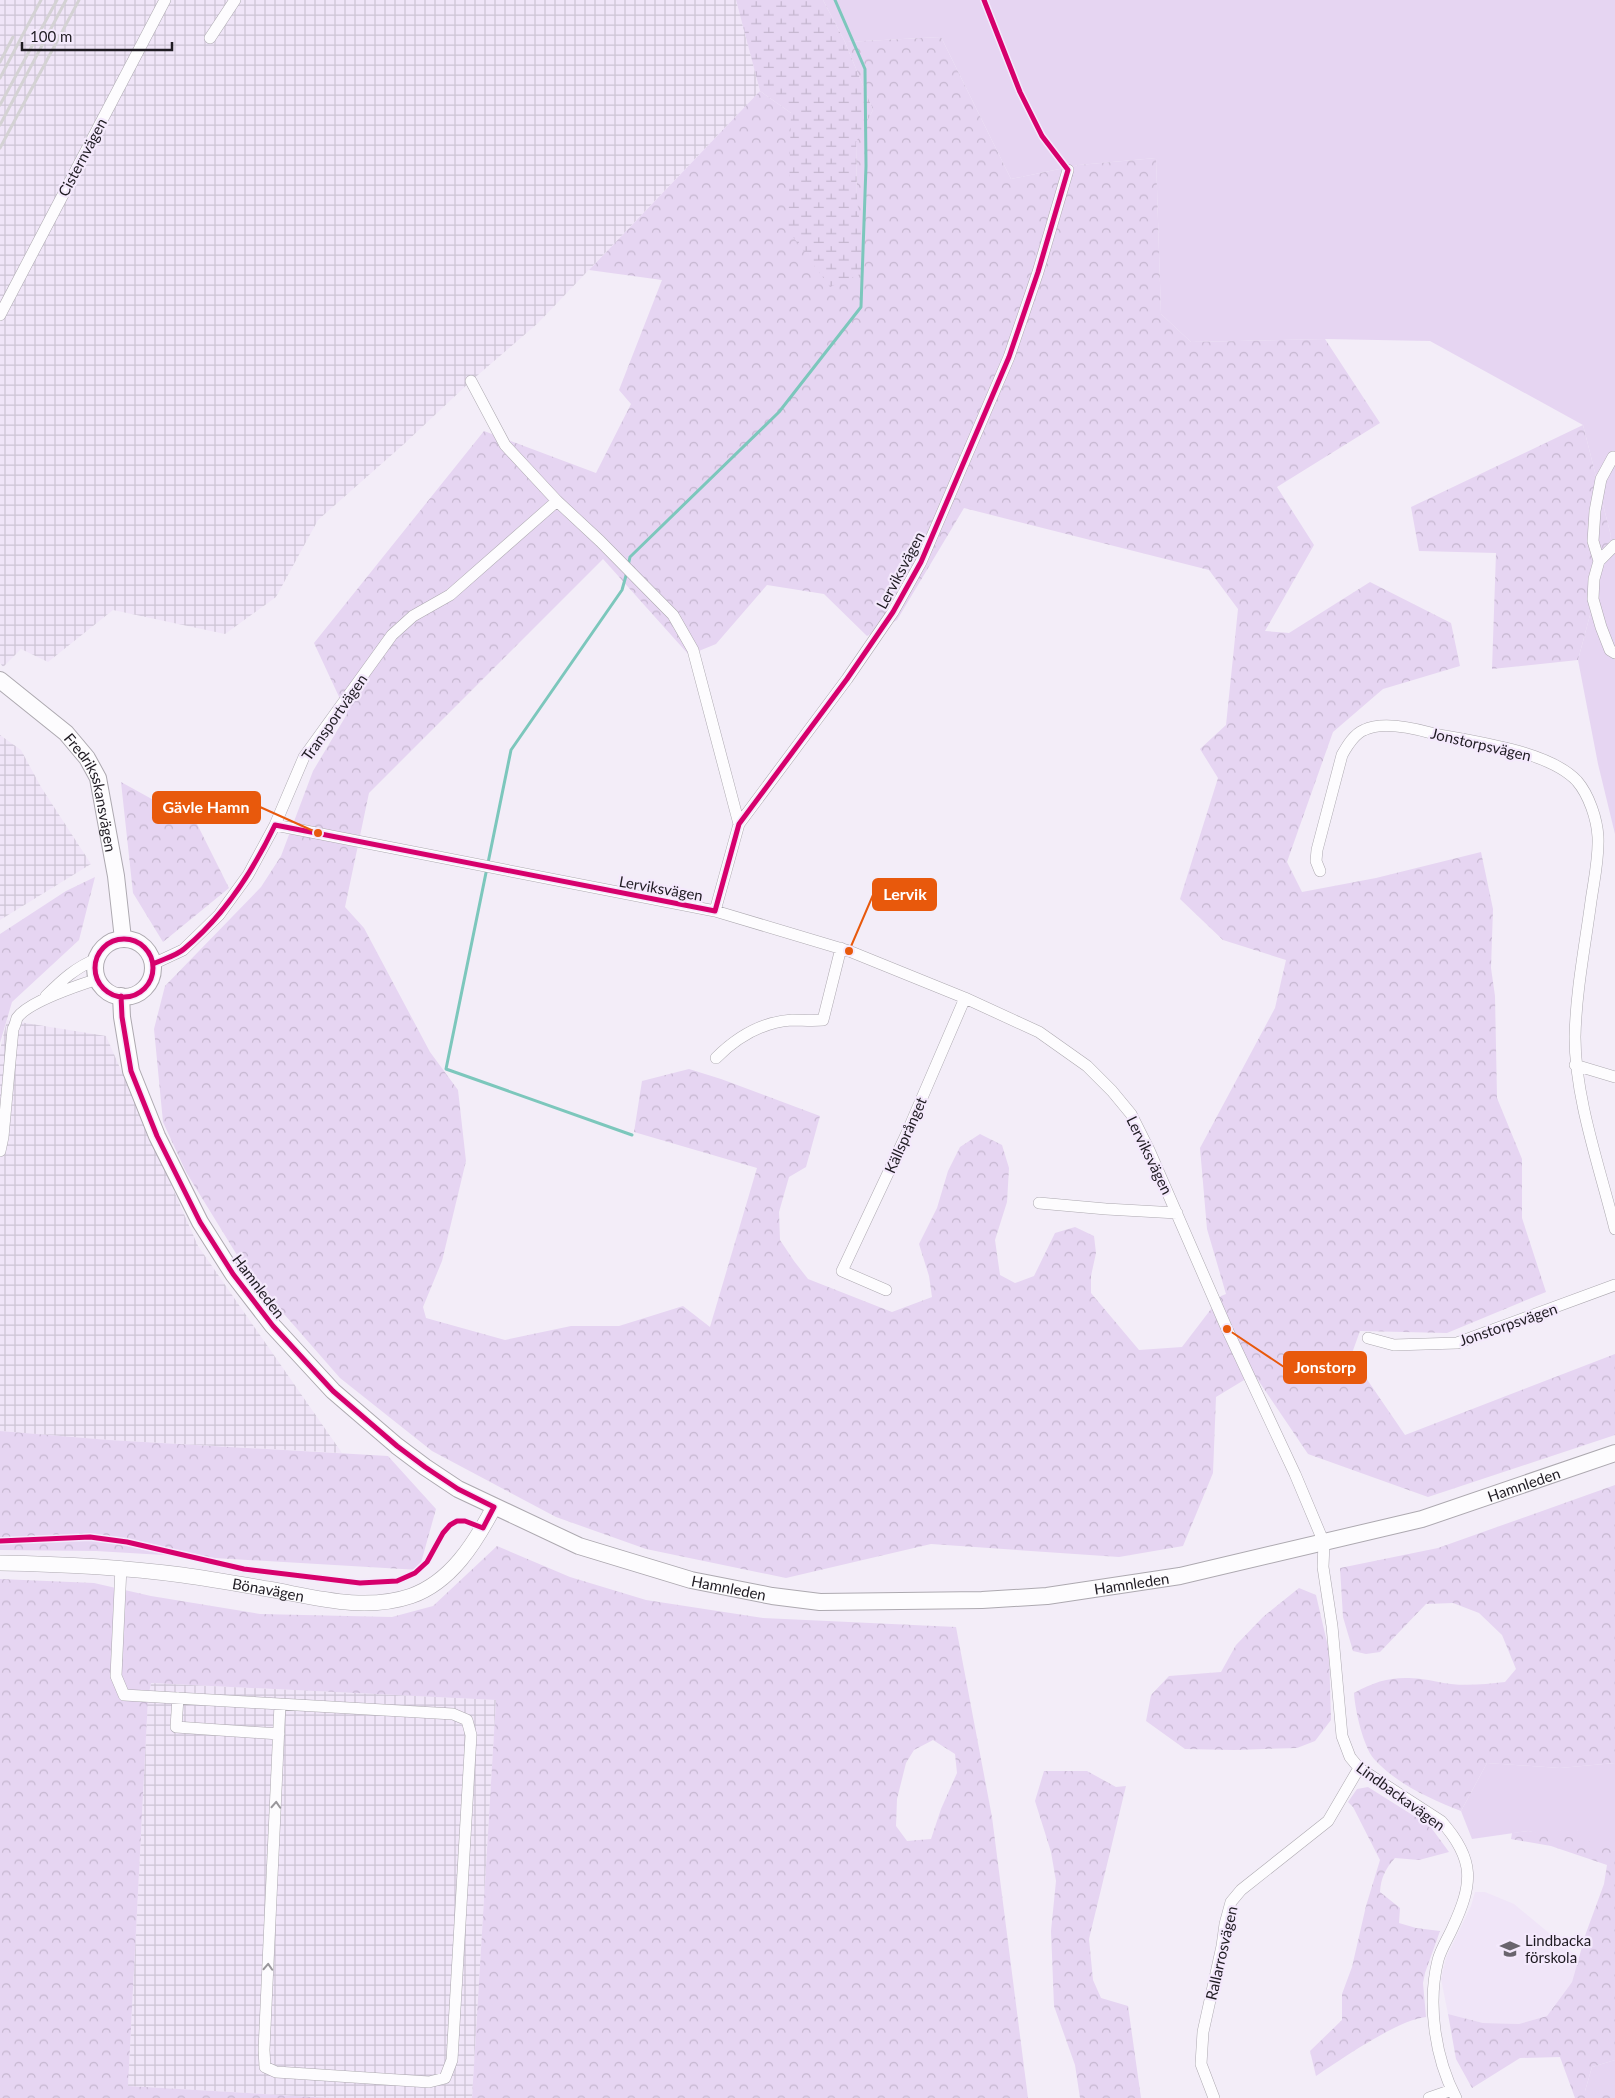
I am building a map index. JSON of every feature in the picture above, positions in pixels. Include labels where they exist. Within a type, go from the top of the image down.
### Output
[{"type":"main road","name":"Fredriksskansvägen","points":[[0,680],[66,733],[87,758],[98,778],[113,859],[124,939]]},
{"type":"main road","points":[[124,939],[132,940],[146,949],[153,964],[153,972],[145,988],[138,993],[121,996],[107,991],[98,978],[96,969],[97,959],[107,945],[124,939]]},
{"type":"main road","name":"Hamnleden","points":[[121,996],[122,1016],[131,1071],[157,1136],[200,1222],[233,1274],[273,1326],[333,1391],[396,1446],[425,1467],[458,1489],[579,1546],[691,1580],[772,1596],[820,1602],[982,1600],[1047,1596],[1180,1576],[1422,1519],[1615,1453]]},
{"type":"street","name":"Cisternvägen","points":[[0,315],[165,0]]},
{"type":"street","points":[[210,38],[235,0]]},
{"type":"street","name":"Lerviksvägen","points":[[715,911],[739,824],[847,679],[893,612],[921,562],[1009,357],[1038,272],[1068,170]]},
{"type":"street","points":[[471,380],[505,445],[556,501],[600,541],[673,615],[693,650],[739,824]]},
{"type":"street","points":[[1599,560],[1593,541],[1595,511],[1601,479],[1613,457]]},
{"type":"street","name":"Transportvägen","points":[[153,964],[183,950],[219,915],[248,875],[275,825],[304,757],[392,635],[413,616],[450,595],[556,501]]},
{"type":"street","points":[[1615,545],[1599,560],[1594,578],[1593,599],[1610,650],[1615,653]]},
{"type":"street","name":"Jonstorpsvägen","points":[[1320,871],[1316,861],[1317,850],[1342,755],[1350,741],[1364,730],[1387,726],[1410,728],[1539,757],[1577,781],[1590,804],[1598,836],[1597,862],[1580,981],[1576,1065],[1585,1112],[1615,1229]]},
{"type":"street","name":"Lerviksvägen","points":[[275,825],[715,911],[841,948],[965,998],[1039,1032],[1086,1066],[1112,1090],[1131,1114],[1177,1213],[1241,1360],[1295,1474],[1324,1543]]},
{"type":"street","points":[[716,1058],[731,1043],[752,1031],[791,1020],[823,1020],[841,948]]},
{"type":"street","points":[[0,1151],[14,1029],[18,1018],[41,1001],[83,964],[97,959]]},
{"type":"street","points":[[41,1001],[98,978]]},
{"type":"street","name":"Källsprånget","points":[[886,1290],[842,1272],[906,1135],[965,998]]},
{"type":"street","points":[[1576,1065],[1615,1077]]},
{"type":"street","points":[[1039,1203],[1177,1213]]},
{"type":"street","name":"Jonstorpsvägen","points":[[1368,1338],[1394,1345],[1457,1343],[1615,1286]]},
{"type":"street","name":"Bönavägen","points":[[0,1563],[120,1567],[234,1582],[354,1604],[382,1603],[410,1596],[430,1588],[445,1577],[483,1528],[494,1507]]},
{"type":"street","name":"Lindbackavägen","points":[[1324,1543],[1323,1567],[1332,1626],[1342,1736],[1350,1757],[1359,1768],[1441,1821],[1452,1833],[1467,1864],[1467,1894],[1442,1949],[1434,1976],[1433,1990],[1433,2010],[1438,2045],[1454,2094]]},
{"type":"street","points":[[120,1567],[116,1676],[124,1696],[178,1698],[453,1714],[467,1720],[471,1735],[452,2060],[445,2078],[429,2082],[276,2072],[265,2067],[264,2050],[280,1704]]},
{"type":"street","points":[[178,1698],[176,1726],[279,1734]]},
{"type":"street","name":"Rallarrosvägen","points":[[1214,2098],[1204,2074],[1200,2052],[1202,2032],[1231,1902],[1241,1890],[1328,1821],[1359,1768]]},
{"type":"street","points":[[1429,2098],[1454,2094]]},
{"type":"shaded area","points":[[0,0],[736,0],[760,91],[538,323],[318,520],[276,597],[225,634],[113,610],[48,662],[21,649],[3,667],[0,663]]},
{"type":"shaded area","points":[[0,735],[21,750],[41,787],[91,864],[0,920]]},
{"type":"shaded area","points":[[7,1020],[106,1036],[198,1246],[342,1453],[109,1440],[0,1431],[0,1050]]},
{"type":"shaded area","points":[[151,1683],[496,1700],[472,2098],[330,2098],[128,2086],[148,1698]]},
{"type":"shaded area","name":"Lindbacka förskola","points":[[1475,1892],[1485,1892],[1514,1904],[1579,1958],[1572,1982],[1547,2016],[1519,2024],[1483,2023],[1448,2014],[1441,1979],[1446,1958],[1471,1906]]},
{"type":"green space","points":[[736,0],[823,0],[845,42],[873,110],[856,142],[857,199],[865,272],[830,287],[788,230],[791,113],[760,91]]},
{"type":"green space","points":[[823,0],[1615,0],[1615,834],[1598,764],[1578,660],[1611,536],[1583,425],[1430,341],[1325,339],[1191,342],[1161,314],[1156,158],[1079,165],[1011,179],[941,37],[845,42]]},
{"type":"green space","points":[[941,37],[1011,179],[1079,165],[1156,158],[1161,314],[1191,342],[1325,339],[1380,423],[1277,487],[1314,545],[1265,631],[1289,633],[1370,582],[1451,623],[1460,666],[1383,689],[1333,732],[1287,862],[1302,892],[1376,878],[1481,852],[1493,909],[1491,968],[1495,996],[1497,1098],[1522,1159],[1522,1218],[1546,1292],[1447,1333],[1360,1331],[1351,1356],[1405,1435],[1615,1354],[1615,1435],[1428,1497],[1308,1454],[1254,1374],[1216,1397],[1213,1473],[1183,1546],[1119,1557],[931,1544],[786,1578],[646,1549],[556,1517],[432,1451],[340,1378],[248,1273],[186,1172],[163,1122],[154,1029],[165,986],[261,887],[281,856],[313,771],[347,714],[314,643],[484,431],[596,473],[631,404],[619,390],[662,280],[589,270],[760,91],[791,113],[791,151],[857,199],[856,141],[873,110],[845,42]],"holes":[[[964,508],[1209,570],[1238,609],[1226,725],[1200,749],[1218,778],[1180,899],[1223,940],[1286,960],[1275,1008],[1200,1148],[1207,1229],[1226,1294],[1221,1296],[1182,1347],[1139,1350],[1091,1293],[1091,1276],[1096,1253],[1094,1236],[1075,1227],[1055,1233],[1034,1276],[1015,1283],[1000,1275],[995,1240],[1007,1202],[1009,1168],[1002,1145],[980,1134],[960,1147],[948,1171],[937,1208],[919,1244],[929,1276],[932,1297],[892,1312],[808,1279],[780,1240],[779,1212],[789,1177],[806,1167],[820,1116],[689,1069],[642,1081],[634,1132],[757,1168],[710,1327],[683,1306],[619,1326],[571,1326],[505,1340],[426,1318],[423,1307],[442,1261],[466,1161],[458,1090],[430,1052],[364,928],[345,907],[369,793],[603,559],[689,655],[716,644],[767,585],[824,594],[867,636],[897,620]]]},
{"type":"green space","points":[[1583,425],[1611,536],[1578,660],[1492,669],[1496,553],[1419,551],[1411,507]]},
{"type":"green space","points":[[121,782],[197,824],[229,888],[163,942],[133,893]]},
{"type":"green space","points":[[95,877],[79,940],[12,1002],[0,1043],[0,934],[66,891]]},
{"type":"green space","points":[[0,1431],[109,1440],[388,1456],[436,1509],[419,1570],[96,1551],[0,1550]]},
{"type":"green space","points":[[1615,1485],[1615,1763],[1560,1768],[1487,1763],[1461,1811],[1426,1796],[1393,1776],[1374,1759],[1366,1746],[1358,1718],[1354,1693],[1379,1682],[1403,1678],[1464,1685],[1505,1682],[1516,1669],[1502,1635],[1479,1613],[1453,1603],[1426,1604],[1380,1652],[1366,1654],[1353,1651],[1343,1617],[1340,1568],[1438,1548]]},
{"type":"green space","points":[[497,1546],[570,1577],[646,1600],[763,1618],[956,1627],[992,1817],[1028,2098],[472,2098],[496,1700],[151,1683],[148,1698],[128,2086],[330,2098],[0,2098],[0,1579],[94,1583],[151,1596],[260,1614],[392,1617],[433,1606]],"holes":[[[933,1740],[955,1754],[957,1773],[941,1809],[931,1839],[907,1841],[896,1826],[897,1799],[906,1763],[914,1750]]]},
{"type":"green space","points":[[1299,1588],[1316,1595],[1329,1651],[1331,1720],[1315,1741],[1297,1748],[1185,1749],[1146,1721],[1151,1695],[1169,1676],[1221,1672],[1236,1645],[1263,1617]]},
{"type":"green space","points":[[1487,1763],[1560,1768],[1615,1763],[1615,1851],[1528,1831],[1472,1839],[1461,1811]]},
{"type":"green space","points":[[1044,1771],[1087,1771],[1116,1787],[1126,1786],[1089,1939],[1093,1980],[1101,1998],[1128,2006],[1141,2098],[1080,2098],[1075,2065],[1054,2006],[1051,1931],[1056,1881],[1051,1852],[1035,1801]]},
{"type":"green space","points":[[1368,1787],[1430,1826],[1449,1852],[1419,1860],[1395,1858],[1384,1874],[1380,1892],[1400,1908],[1399,1923],[1416,1928],[1440,1931],[1423,1983],[1426,2017],[1400,2025],[1385,2033],[1316,2076],[1310,2051],[1342,2020],[1342,1994],[1352,1967],[1366,1906],[1380,1860],[1353,1807],[1348,1802],[1357,1789]]},
{"type":"green space","points":[[1528,1831],[1582,1839],[1615,1851],[1615,2060],[1592,2067],[1585,2091],[1615,2091],[1615,2098],[1575,2098],[1560,2057],[1520,2058],[1472,2088],[1456,2059],[1448,2014],[1483,2023],[1519,2024],[1547,2016],[1572,1982],[1586,1933],[1604,1884],[1607,1865],[1551,1846],[1511,1839],[1512,1833]]},
{"type":"green space","points":[[1615,2060],[1615,2091],[1585,2091],[1592,2067]]},
{"type":"waterway","points":[[628,566],[630,557],[779,412],[861,307],[866,166],[865,69],[835,0]]},
{"type":"waterway","points":[[627,572],[622,590],[511,750],[446,1069],[632,1135]]},
{"type":"railway","points":[[0,78],[41,0]]},
{"type":"railway","points":[[0,105],[57,0]]},
{"type":"railway","points":[[0,125],[66,0]]},
{"type":"railway","points":[[0,148],[79,0]]},
{"type":"railway","points":[[0,62],[13,37]]},
{"type":"cycle path","points":[[153,964],[181,951],[212,922],[247,876],[275,825],[715,911],[739,824],[847,679],[893,612],[921,562],[1009,357],[1038,272],[1068,170],[1042,136],[1020,92],[984,0]]},
{"type":"cycle path","points":[[124,939],[140,944],[148,952],[153,968],[148,984],[140,992],[124,997],[108,992],[100,984],[95,968],[100,952],[108,944],[124,939]]},
{"type":"cycle path","points":[[0,1541],[90,1537],[127,1542],[244,1569],[360,1583],[397,1581],[415,1573],[427,1562],[443,1533],[450,1525],[457,1521],[465,1521],[483,1528],[494,1507],[458,1489],[425,1467],[397,1446],[333,1391],[273,1326],[233,1274],[200,1222],[157,1136],[131,1071],[122,1017],[121,996]]},
{"type":"place","name":"Gävle Hamn","points":[[318,833]]},
{"type":"place","name":"Lervik","points":[[849,951]]},
{"type":"place","name":"Jonstorp","points":[[1227,1329]]},
{"type":"place","name":"Lindbacka förskola","points":[[1510,1949]]}]
